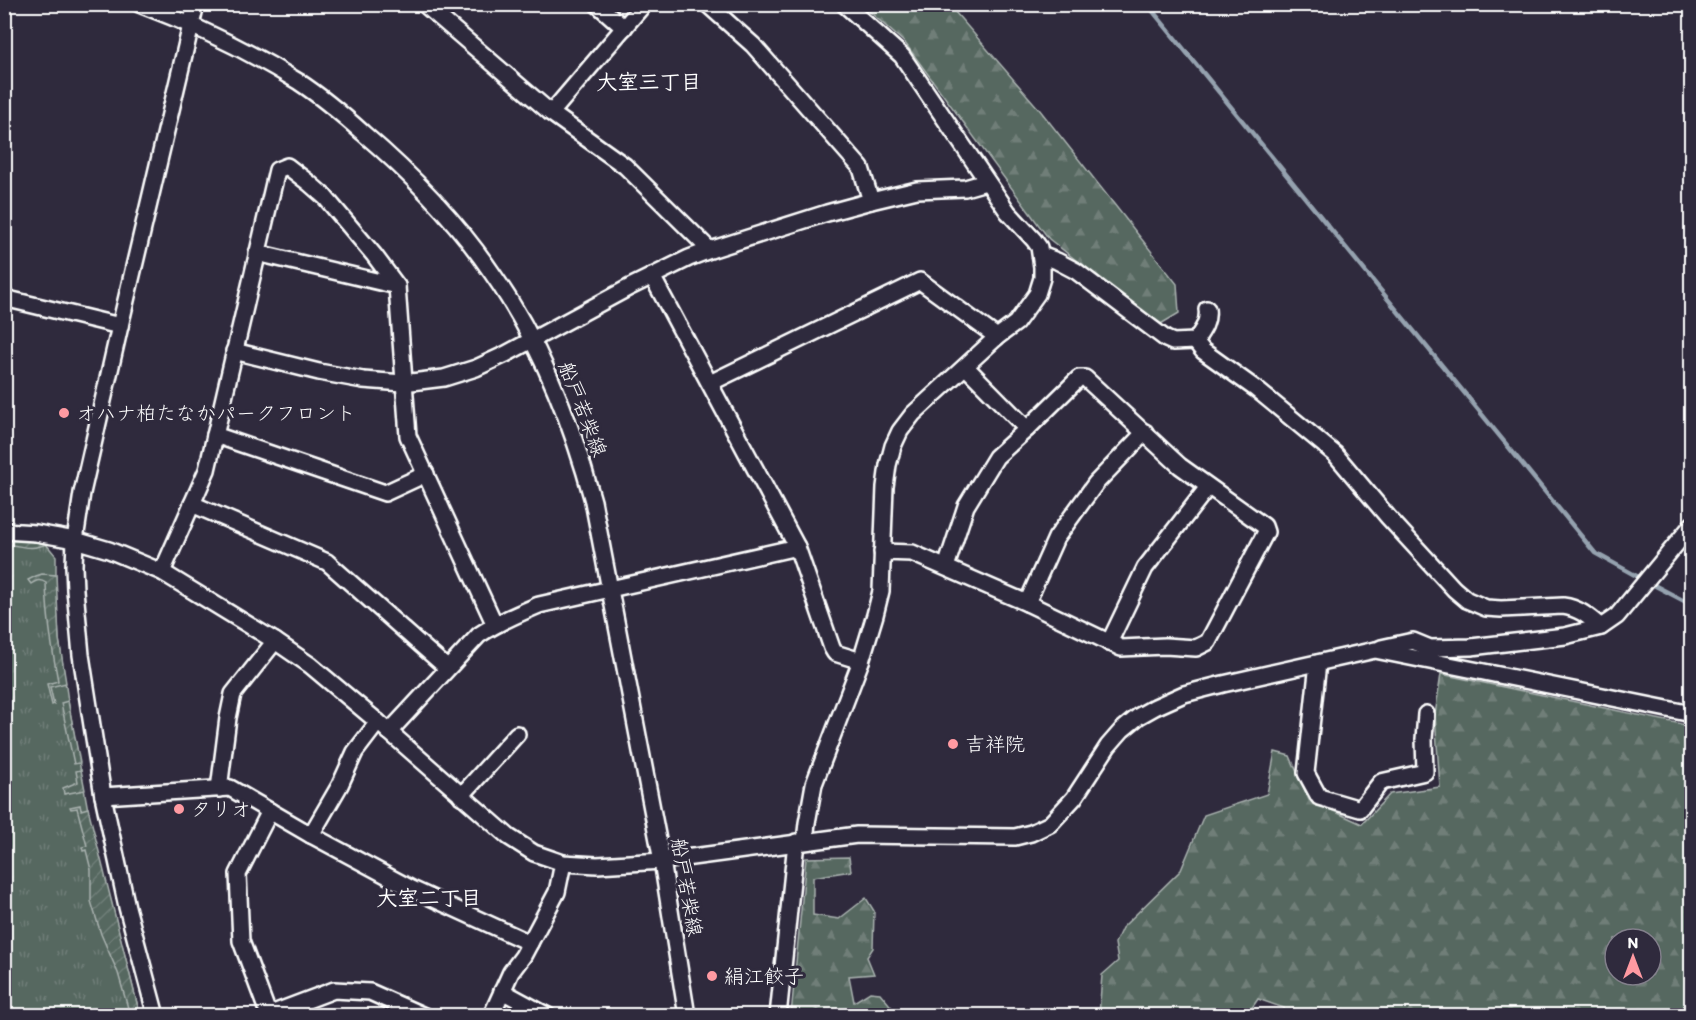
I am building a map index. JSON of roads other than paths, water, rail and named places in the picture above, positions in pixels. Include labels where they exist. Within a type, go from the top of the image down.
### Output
[{"type":"street","name":"船戸若柴線","points":[[139,4],[192,25],[258,59],[300,83],[338,111],[390,156],[466,237],[493,273],[532,339],[552,381],[580,455],[592,501],[662,861],[687,1016]]},
{"type":"street","points":[[156,1016],[127,907],[92,732],[77,620],[75,540],[82,493],[196,4]]},
{"type":"street","points":[[424,4],[551,113],[625,166],[710,250]]},
{"type":"street","points":[[597,4],[624,28]]},
{"type":"street","points":[[551,113],[644,4]]},
{"type":"street","points":[[707,4],[753,45],[861,168],[871,201]]},
{"type":"street","points":[[778,1016],[801,841],[807,823],[814,784],[876,615],[880,591],[885,487],[892,446],[913,414],[997,337],[1016,323],[1036,294],[1042,278],[1039,247],[1008,212],[986,182],[902,56],[844,4]]},
{"type":"street","points":[[162,572],[207,470],[277,170],[287,166],[325,197],[397,286],[408,436],[495,625]]},
{"type":"street","points":[[234,351],[319,372],[363,380],[403,383],[444,378],[476,368],[652,276],[710,250],[871,201],[917,190],[965,188],[986,182]]},
{"type":"street","points":[[257,254],[397,286]]},
{"type":"street","points":[[1041,255],[1076,271],[1166,339],[1173,342],[1195,341]]},
{"type":"street","points":[[652,276],[797,548],[832,648],[835,653],[861,661]]},
{"type":"street","points":[[710,383],[920,281],[997,337]]},
{"type":"street","points":[[4,298],[120,326]]},
{"type":"street","points":[[1195,341],[1206,325],[1207,309]]},
{"type":"street","points":[[1195,341],[1203,351],[1256,389],[1335,454],[1388,518],[1467,600],[1486,608],[1571,607],[1582,611],[1601,627]]},
{"type":"street","points":[[966,367],[1027,429]]},
{"type":"street","points":[[882,552],[912,553],[1027,603],[1121,648],[1165,646],[1196,648],[1208,642],[1266,532],[1264,526],[1180,466],[1085,378],[1079,378],[996,457],[966,506],[946,567]]},
{"type":"street","points":[[1027,603],[1056,538],[1096,483],[1145,432]]},
{"type":"street","points":[[215,435],[385,493],[426,474]]},
{"type":"street","points":[[1109,643],[1145,568],[1208,487]]},
{"type":"street","points":[[192,504],[327,562],[447,668]]},
{"type":"street","points":[[4,531],[36,533],[75,540],[109,550],[162,572],[275,641],[310,666],[508,837],[534,853],[563,863],[597,865],[662,861],[857,835],[1015,837],[1031,833],[1050,824],[1060,814],[1122,730],[1155,707],[1198,690],[1413,641],[1430,648],[1471,647],[1565,636],[1601,627],[1617,616],[1692,525]]},
{"type":"street","points":[[311,835],[356,752],[447,668],[479,635],[495,625],[539,605],[797,548]]},
{"type":"street","points":[[219,789],[233,694],[275,641]]},
{"type":"street","points":[[1375,650],[1692,714]]},
{"type":"street","points":[[1321,662],[1306,773],[1319,797],[1360,809],[1382,782],[1425,772],[1426,714]]},
{"type":"street","points":[[461,796],[517,734]]},
{"type":"street","points":[[103,796],[230,788],[412,889],[530,943]]},
{"type":"street","points":[[270,811],[238,874],[241,941],[268,1015],[334,990],[370,992],[396,1010],[424,1016]]},
{"type":"street","points":[[491,1016],[511,972],[523,956],[557,892],[563,863]]},
{"type":"street","points":[[502,991],[548,1016]]},
{"type":"waterway","points":[[1147,4],[1595,553],[1642,579]]},
{"type":"waterway","points":[[1650,583],[1692,605]]},
{"type":"place","name":"オハナ柏たなかパークフロント","points":[[64,413]]},
{"type":"place","name":"吉祥院","points":[[953,744]]},
{"type":"place","name":"タリオ","points":[[179,809]]},
{"type":"place","name":"絹江餃子","points":[[712,976]]},
{"type":"district","name":"大室三丁目","points":[[649,81]]},
{"type":"district","name":"大室二丁目","points":[[429,897]]}]
